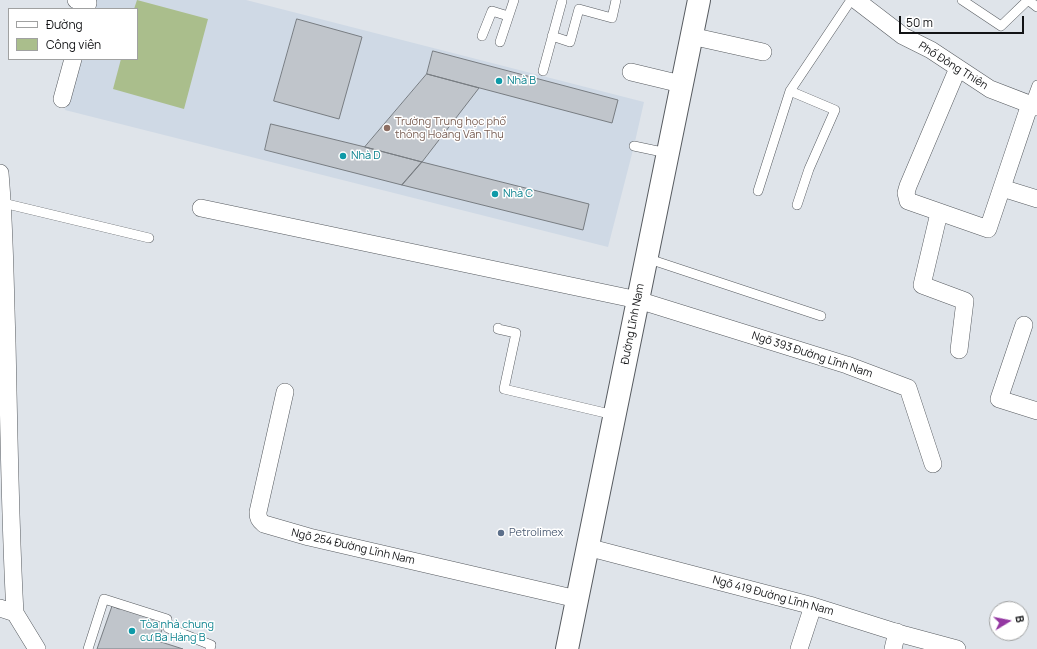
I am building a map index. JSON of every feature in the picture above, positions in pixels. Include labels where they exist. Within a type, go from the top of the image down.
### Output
[{"type":"main road","name":"Đường Lĩnh Nam","points":[[567,649],[699,0]]},
{"type":"street","points":[[76,0],[88,3],[86,8]]},
{"type":"street","name":"Phố Đông Thiên","points":[[856,0],[903,36],[931,50],[990,89],[1033,106]]},
{"type":"street","points":[[691,36],[763,52]]},
{"type":"street","points":[[62,99],[73,60]]},
{"type":"street","points":[[958,68],[908,186],[906,193],[908,201],[988,229],[1033,106]]},
{"type":"street","points":[[631,72],[682,84]]},
{"type":"street","points":[[0,173],[3,203],[12,546],[7,610],[37,649]]},
{"type":"street","points":[[1002,188],[1037,199]]},
{"type":"street","points":[[201,208],[638,300]]},
{"type":"street","points":[[939,213],[922,284],[965,301],[959,350]]},
{"type":"street","name":"Ngõ 393 Đường Lĩnh Nam","points":[[638,300],[847,365],[908,388],[933,464]]},
{"type":"street","points":[[1024,325],[999,399],[1037,411]]},
{"type":"street","name":"Ngõ 254 Đường Lĩnh Nam","points":[[285,392],[258,512],[260,521],[264,524],[308,537],[577,599]]},
{"type":"street","name":"Ngõ 419 Đường Lĩnh Nam","points":[[587,547],[812,606],[957,649]]},
{"type":"street","points":[[800,649],[812,606]]},
{"type":"street","points":[[893,649],[897,632]]},
{"type":"lane","points":[[500,42],[514,0]]},
{"type":"lane","points":[[552,36],[570,42],[579,9],[612,18],[616,0]]},
{"type":"lane","points":[[758,191],[790,91],[851,0]]},
{"type":"lane","points":[[962,0],[1001,26],[1028,0],[1037,7]]},
{"type":"lane","points":[[542,71],[562,1]]},
{"type":"lane","points":[[482,36],[492,11],[508,16]]},
{"type":"lane","points":[[1033,106],[1037,85]]},
{"type":"lane","points":[[790,91],[835,110],[809,169],[797,205]]},
{"type":"lane","points":[[634,146],[667,153]]},
{"type":"lane","points":[[3,203],[149,238]]},
{"type":"lane","points":[[646,258],[821,316]]},
{"type":"lane","points":[[498,328],[516,333],[504,389],[614,415]]},
{"type":"lane","points":[[88,649],[104,599],[167,619],[168,628],[211,645],[210,649]]},
{"type":"shaded area","name":"Trường Trung học phổ thông Hoàng Văn Thụ","points":[[93,0],[246,0],[644,102],[608,247],[65,110],[78,60],[138,60],[138,8],[91,8]]},
{"type":"green space","points":[[137,0],[208,19],[184,109],[113,89],[121,60],[138,60],[138,8],[134,8]]},
{"type":"building","points":[[297,19],[362,37],[339,119],[274,101]]},
{"type":"building","name":"Nhà B","points":[[433,51],[618,100],[612,123],[427,74]]},
{"type":"building","points":[[427,74],[479,88],[422,162],[365,147]]},
{"type":"building","name":"Nhà D","points":[[271,124],[422,162],[402,185],[265,150]]},
{"type":"building","name":"Nhà C","points":[[422,162],[589,204],[583,230],[402,185]]},
{"type":"building","name":"Tòa nhà chung cư Ba Hàng B","points":[[120,605],[165,621],[158,641],[183,649],[97,649],[112,606],[119,609]]},
{"type":"place","name":"Nhà B","points":[[499,81]]},
{"type":"place","name":"Trường Trung học phổ thông Hoàng Văn Thụ","points":[[387,128]]},
{"type":"place","name":"Nhà D","points":[[343,156]]},
{"type":"place","name":"Nhà C","points":[[495,194]]},
{"type":"place","name":"Petrolimex","points":[[501,533]]},
{"type":"place","name":"Tòa nhà chung cư Ba Hàng B","points":[[132,631]]}]
